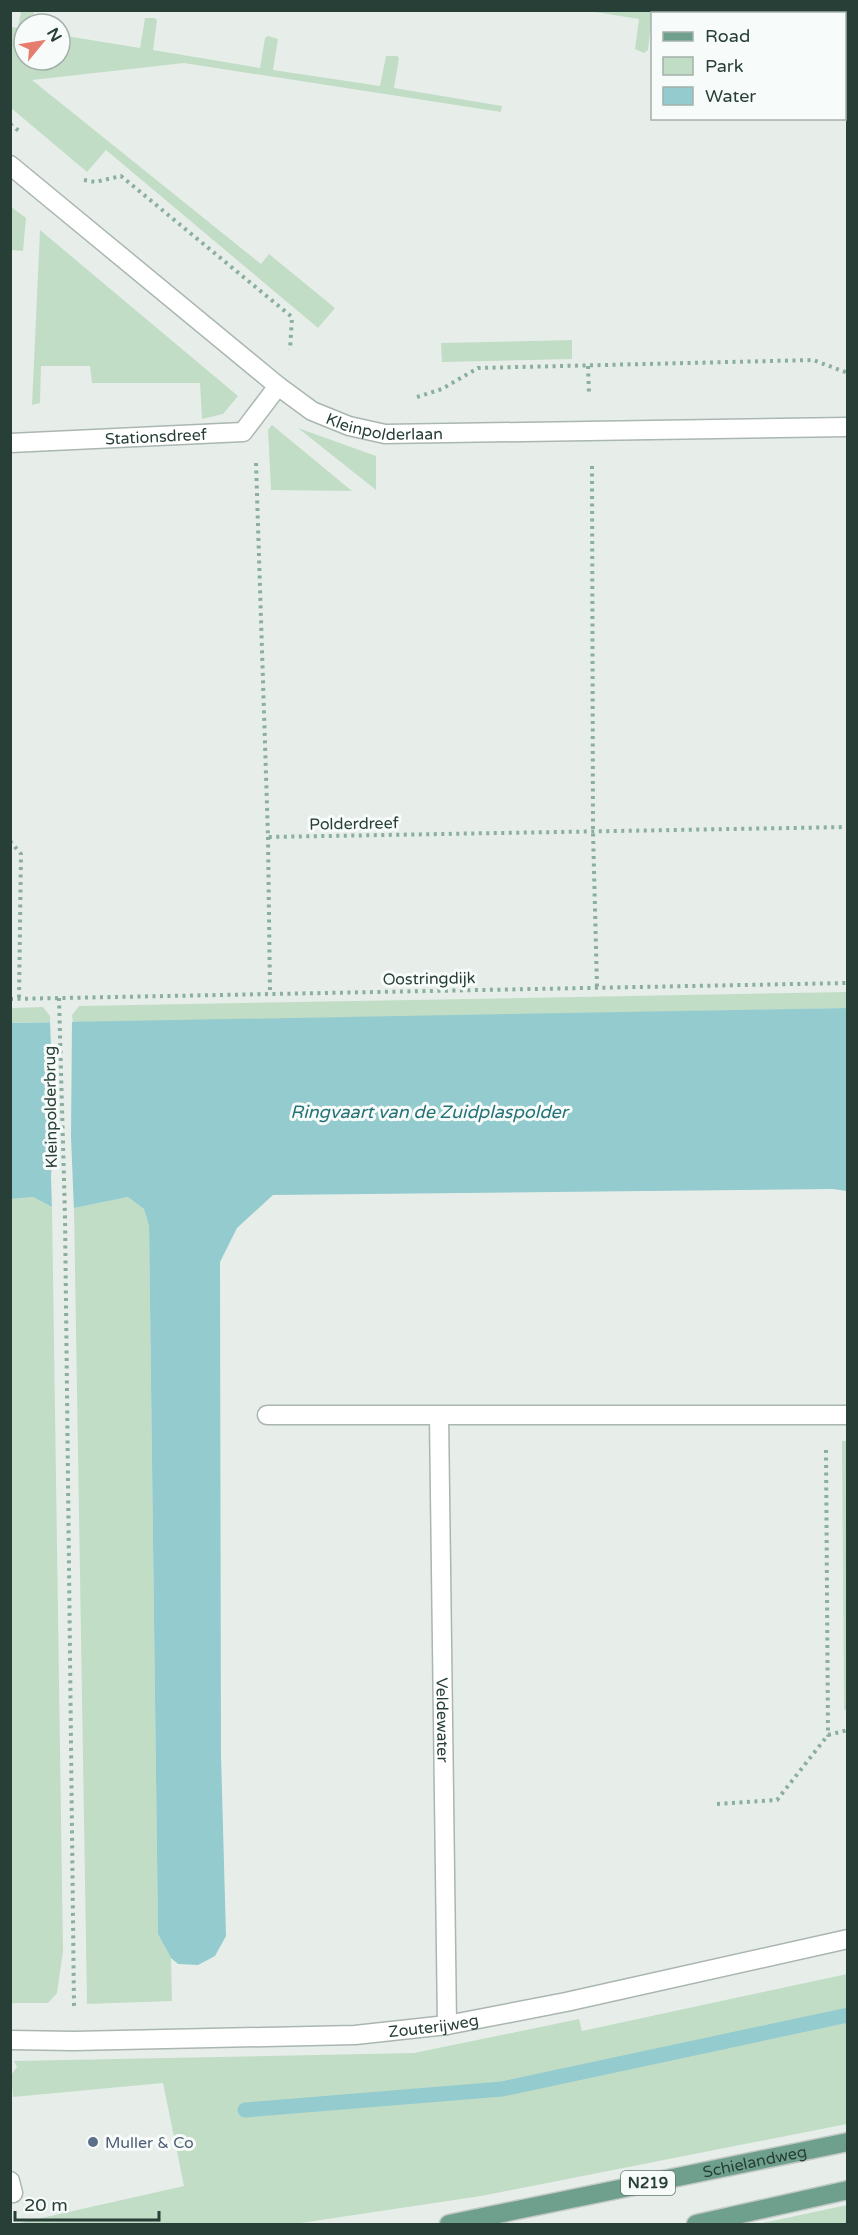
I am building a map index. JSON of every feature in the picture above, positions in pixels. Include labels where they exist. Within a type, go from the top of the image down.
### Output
[{"type":"main road","name":"Schielandweg","points":[[449,2224],[848,2142]]},
{"type":"main road","points":[[696,2224],[848,2190]]},
{"type":"street","name":"Kleinpolderlaan","points":[[10,165],[279,386],[312,411],[349,426],[385,434],[848,427]]},
{"type":"street","points":[[243,432],[279,386]]},
{"type":"street","name":"Stationsdreef","points":[[10,443],[243,432]]},
{"type":"street","points":[[267,1415],[848,1415]]},
{"type":"street","name":"Veldewater","points":[[439,1416],[447,2025]]},
{"type":"street","name":"Zouterijweg","points":[[10,2040],[74,2041],[355,2035],[447,2025],[848,1939]]},
{"type":"path","points":[[10,124],[19,132]]},
{"type":"path","points":[[73,177],[95,182],[121,176],[292,317],[290,350],[297,357]]},
{"type":"path","points":[[413,399],[442,389],[478,368],[813,360],[848,373]]},
{"type":"path","points":[[588,366],[592,430],[593,831],[597,987]]},
{"type":"path","points":[[243,432],[255,460],[268,837],[270,993]]},
{"type":"path","name":"Polderdreef","points":[[268,837],[848,827]]},
{"type":"path","points":[[10,841],[21,854],[19,999]]},
{"type":"path","name":"Oostringdijk","points":[[10,999],[848,983]]},
{"type":"path","name":"Kleinpolderbrug","points":[[59,999],[65,1216],[74,2041]]},
{"type":"path","points":[[826,1415],[828,1735]]},
{"type":"path","points":[[717,1804],[777,1800],[828,1735],[848,1730]]},
{"type":"green space","points":[[589,11],[847,11],[847,52],[846,12],[651,12],[648,50],[644,53],[635,49],[639,19]]},
{"type":"green space","points":[[145,18],[155,18],[157,20],[153,50],[260,68],[265,38],[268,36],[278,39],[273,70],[380,86],[386,56],[397,56],[399,58],[394,88],[502,106],[501,112],[184,63],[32,80],[261,264],[269,254],[335,308],[318,328],[106,150],[87,172],[11,108],[11,27],[12,72],[72,72],[72,37],[140,48]]},
{"type":"green space","points":[[10,206],[26,218],[23,251],[11,250]]},
{"type":"green space","points":[[40,230],[238,396],[223,414],[202,419],[200,383],[92,383],[90,366],[41,366],[40,403],[32,405]]},
{"type":"green space","points":[[572,340],[572,359],[442,362],[441,343]]},
{"type":"green space","points":[[272,425],[352,491],[271,490],[268,430]]},
{"type":"green space","points":[[298,428],[376,456],[376,490]]},
{"type":"green space","points":[[848,992],[847,1008],[92,1023],[73,1023],[72,1015],[79,1006]]},
{"type":"green space","points":[[43,1007],[50,1016],[51,1022],[11,1023],[10,1008]]},
{"type":"green space","points":[[33,1197],[52,1207],[63,1951],[57,1993],[48,2003],[11,2003],[10,1199]]},
{"type":"green space","points":[[128,1197],[144,1209],[149,1226],[158,1934],[171,1958],[172,2001],[87,2004],[74,1208]]},
{"type":"green space","points":[[842,1441],[848,1441],[848,1709],[844,1710]]},
{"type":"green space","points":[[847,1974],[847,2124],[481,2196],[294,2224],[15,2224],[184,2186],[163,2083],[13,2097],[11,2075],[17,2067],[14,2061],[414,2053],[579,2019],[582,2031]]},
{"type":"green space","points":[[847,2205],[847,2224],[759,2224]]},
{"type":"water","name":"Ringvaart van de Zuidplaspolder","points":[[847,1008],[847,1191],[833,1189],[273,1195],[237,1228],[220,1262],[221,1755],[226,1936],[215,1956],[198,1965],[178,1964],[171,1958],[158,1934],[149,1226],[144,1209],[128,1197],[74,1208],[52,1207],[33,1197],[11,1199],[11,1023]]},
{"type":"pier","points":[[50,1019],[72,1020],[71,1137],[74,1211],[52,1210],[51,1176],[54,1135]]},
{"type":"waterway","points":[[245,2110],[502,2089],[848,2015]]},
{"type":"place","name":"Muller & Co","points":[[93,2142]]}]
